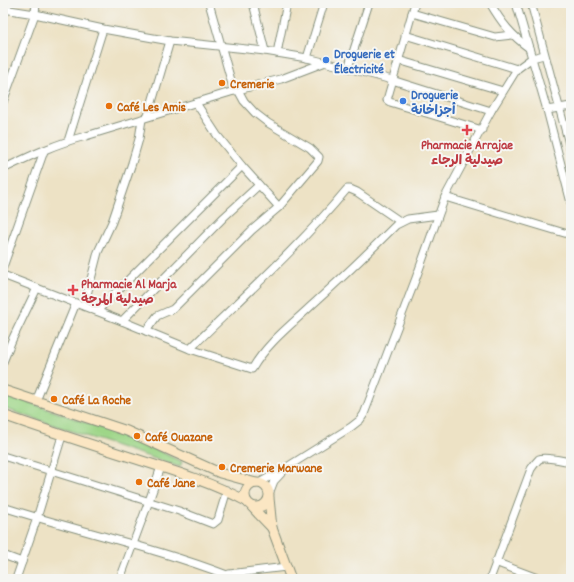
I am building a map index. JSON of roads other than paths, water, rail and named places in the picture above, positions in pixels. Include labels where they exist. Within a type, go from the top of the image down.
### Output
[{"type":"street","points":[[3,102],[5,87],[34,14],[36,3]]},
{"type":"street","points":[[146,331],[156,316],[173,309],[252,230],[279,207],[318,161],[318,157],[310,148],[255,113],[236,90],[208,3]]},
{"type":"street","points":[[253,3],[265,51]]},
{"type":"street","points":[[277,53],[287,3]]},
{"type":"street","points":[[307,58],[324,3]]},
{"type":"street","points":[[348,68],[369,3]]},
{"type":"street","points":[[415,3],[387,97],[388,100],[390,102],[482,130]]},
{"type":"street","points":[[490,3],[497,16],[512,35],[529,48]]},
{"type":"street","points":[[516,3],[569,184],[571,203]]},
{"type":"street","points":[[531,3],[571,151]]},
{"type":"street","points":[[3,9],[170,41],[265,51],[307,58],[392,80],[492,111]]},
{"type":"street","points":[[412,13],[495,37],[512,35]]},
{"type":"street","points":[[68,141],[103,29]]},
{"type":"street","points":[[405,35],[517,69]]},
{"type":"street","points":[[84,306],[98,252],[112,222],[170,41]]},
{"type":"street","points":[[272,528],[249,504],[245,497],[246,489],[249,486],[287,467],[352,427],[360,420],[364,414],[416,278],[445,197],[503,91],[517,69],[532,58],[544,55]]},
{"type":"street","points":[[398,60],[503,91]]},
{"type":"street","points":[[3,169],[68,141],[236,90],[281,79],[323,62]]},
{"type":"street","points":[[196,102],[217,135],[242,166],[279,207]]},
{"type":"street","points":[[547,110],[571,106]]},
{"type":"street","points":[[3,267],[44,151]]},
{"type":"street","points":[[97,312],[242,166]]},
{"type":"street","points":[[122,320],[140,300],[259,185]]},
{"type":"street","points":[[190,349],[275,268],[321,220],[347,189],[356,192],[401,222]]},
{"type":"street","points":[[445,197],[571,235]]},
{"type":"street","points":[[3,275],[97,312],[122,320],[190,349],[252,369],[264,352],[290,325],[313,305],[396,225],[408,219],[438,215]]},
{"type":"street","points":[[3,362],[37,288]]},
{"type":"street","points":[[36,401],[76,303]]},
{"type":"street","points":[[3,390],[127,431],[220,473],[267,487],[272,528],[291,579]]},
{"type":"street","points":[[3,415],[227,490],[256,508],[265,505],[274,481],[287,467]]},
{"type":"street","points":[[16,579],[37,518],[62,436]]},
{"type":"street","points":[[3,456],[149,501],[213,524],[218,520],[227,490]]},
{"type":"street","points":[[490,579],[495,562],[531,469],[539,459],[544,458],[571,462]]},
{"type":"street","points":[[120,579],[161,467]]},
{"type":"street","points":[[3,507],[199,564],[226,577],[286,567]]},
{"type":"street","points":[[3,555],[22,562]]},
{"type":"street","points":[[495,562],[540,579]]},
{"type":"place","name":"Droguerie et Électricité","points":[[326,60]]},
{"type":"place","name":"Cremerie","points":[[222,83]]},
{"type":"place","name":"Droguerie أجزاخانة","points":[[403,101]]},
{"type":"place","name":"Café Les Amis","points":[[109,106]]},
{"type":"place","name":"Pharmacie Arrajae صيدلية الرجاء","points":[[467,130]]},
{"type":"place","name":"Pharmacie Al Marja صيدلية المرجة","points":[[73,290]]},
{"type":"place","name":"Café La Roche","points":[[54,399]]},
{"type":"place","name":"Café Ouazane","points":[[137,436]]},
{"type":"place","name":"Cremerie Marwane","points":[[222,467]]},
{"type":"place","name":"Café Jane","points":[[139,482]]}]
